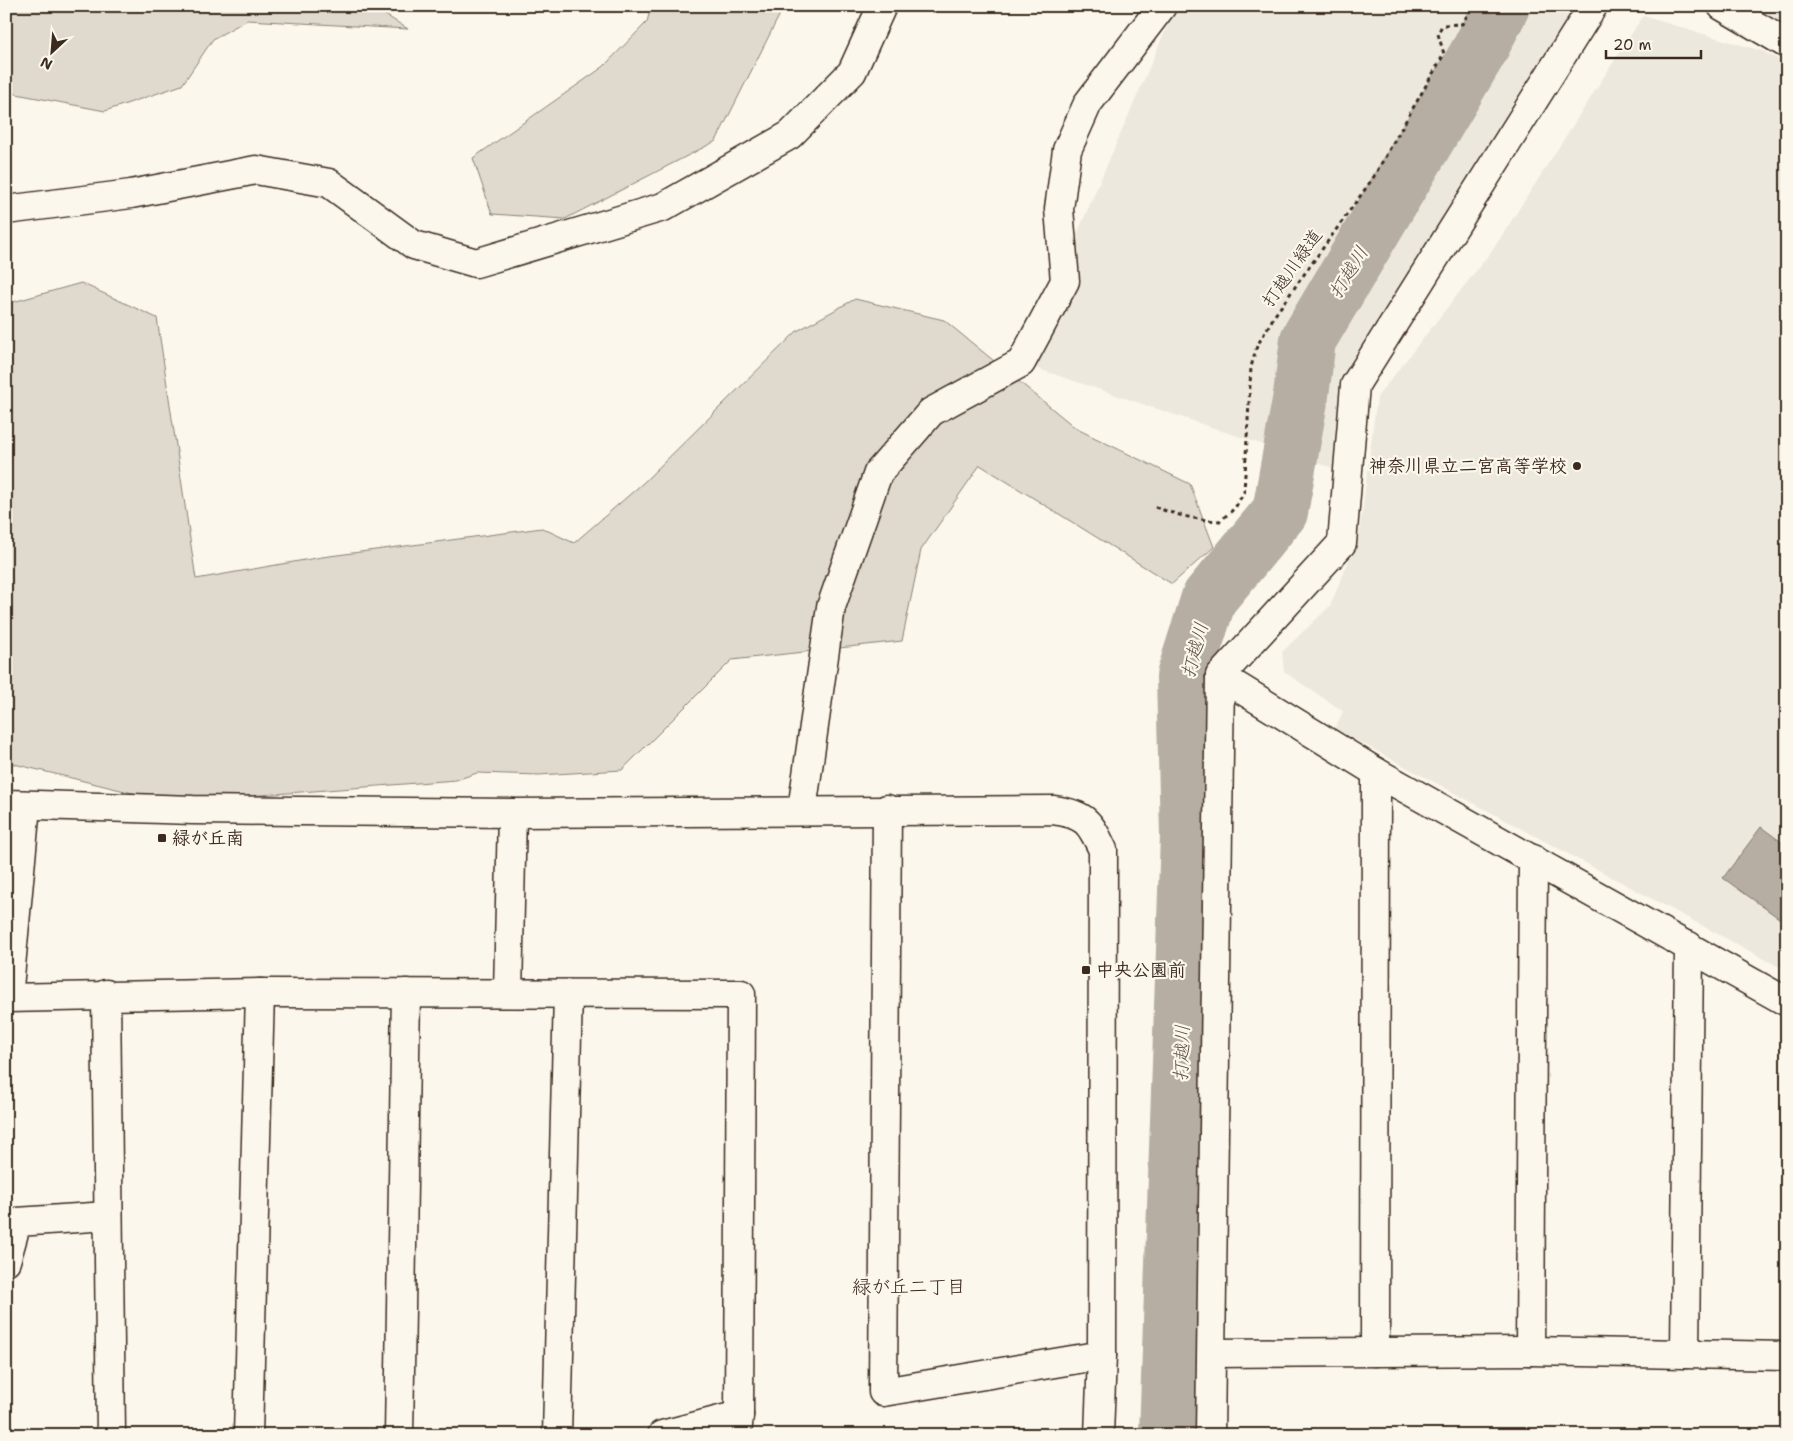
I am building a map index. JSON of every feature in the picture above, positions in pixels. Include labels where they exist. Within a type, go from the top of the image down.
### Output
[{"type":"street","points":[[6,210],[131,194],[256,170],[328,183],[414,245],[476,263],[663,207],[790,135],[852,72],[882,6]]},
{"type":"street","points":[[802,810],[831,607],[878,473],[931,412],[1021,363],[1065,280],[1059,209],[1067,150],[1088,103],[1162,6]]},
{"type":"street","points":[[1210,1435],[1220,676],[1342,543],[1355,385],[1593,6]]},
{"type":"street","points":[[1722,6],[1787,44]]},
{"type":"street","points":[[1220,676],[1376,772],[1787,1002]]},
{"type":"street","points":[[1375,1352],[1376,772]]},
{"type":"street","points":[[662,1435],[738,1425],[741,994],[260,992],[106,994],[7,998],[16,805],[194,810],[512,813],[887,809],[1053,810],[1075,813],[1092,826],[1103,850],[1102,1355],[1100,1435]]},
{"type":"street","points":[[887,809],[883,1392],[1102,1355]]},
{"type":"street","points":[[508,993],[512,813]]},
{"type":"street","points":[[1530,1351],[1533,860]]},
{"type":"street","points":[[1685,1354],[1689,946]]},
{"type":"street","points":[[248,1435],[260,992]]},
{"type":"street","points":[[399,1435],[406,993]]},
{"type":"street","points":[[106,994],[111,1435]]},
{"type":"street","points":[[557,1435],[568,994]]},
{"type":"street","points":[[6,1261],[17,1222],[108,1216]]},
{"type":"street","points":[[1212,1353],[1530,1351],[1787,1356]]},
{"type":"path","name":"打越川緑道","points":[[1155,507],[1174,514],[1202,520],[1220,521],[1235,508],[1244,492],[1251,367],[1257,346],[1275,315],[1373,178],[1387,154],[1444,54],[1438,34],[1442,25],[1462,24],[1473,6]]},
{"type":"shaded area","points":[[6,6],[371,6],[408,29],[247,20],[213,39],[182,85],[105,111],[6,92]]},
{"type":"shaded area","points":[[651,6],[784,6],[716,141],[565,219],[492,214],[473,158],[603,67],[647,22]]},
{"type":"shaded area","points":[[1176,6],[1593,6],[1362,373],[1347,473],[1021,363]]},
{"type":"shaded area","points":[[1722,6],[1787,6],[1787,44]]},
{"type":"shaded area","name":"神奈川県立二宮高等学校","points":[[1643,16],[1762,51],[1787,63],[1787,971],[1335,729],[1343,711],[1284,672],[1282,652],[1330,606],[1359,536],[1377,397],[1494,248]]},
{"type":"shaded area","points":[[81,283],[157,318],[196,579],[322,557],[542,528],[574,543],[643,483],[797,331],[855,299],[944,320],[1077,429],[1190,484],[1214,547],[1172,584],[980,465],[921,550],[902,641],[732,660],[622,770],[539,775],[477,773],[456,780],[236,797],[149,797],[6,762],[6,304]]},
{"type":"shaded area","points":[[1761,827],[1787,846],[1787,924],[1723,878]]},
{"type":"waterway","name":"打越川","points":[[1167,1435],[1188,835],[1184,677],[1209,598],[1280,512],[1301,395],[1308,340],[1479,51],[1502,6]]},
{"type":"place","name":"神奈川県立二宮高等学校","points":[[1577,466]]},
{"type":"place","name":"緑が丘南","points":[[162,838]]},
{"type":"place","name":"中央公園前","points":[[1086,970]]},
{"type":"district","name":"緑が丘二丁目","points":[[909,1286]]}]
